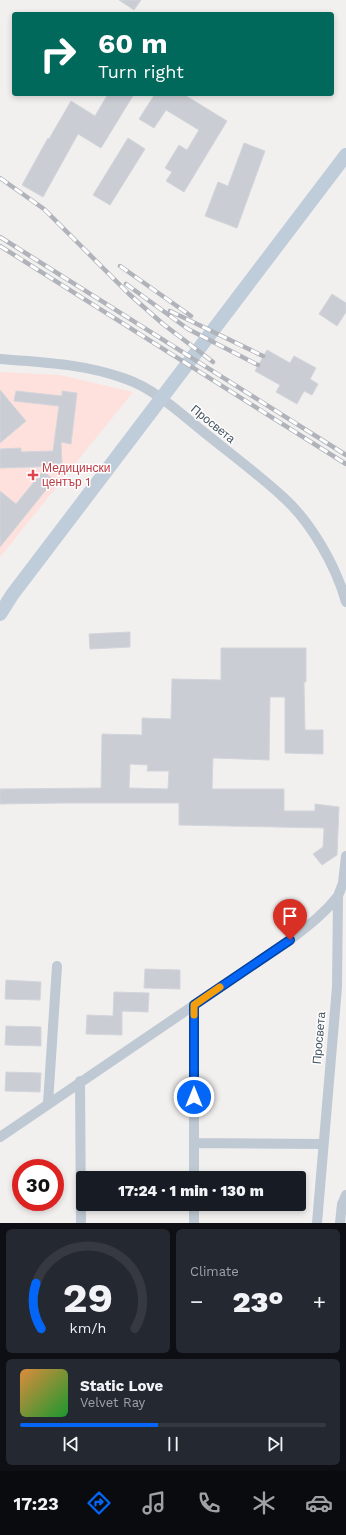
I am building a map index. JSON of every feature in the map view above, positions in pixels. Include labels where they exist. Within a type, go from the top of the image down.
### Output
[{"type":"main road","points":[[0,614],[12,595],[346,155]]},
{"type":"street","name":"Просвета","points":[[0,359],[55,363],[92,370],[126,378],[147,388],[283,497],[303,519],[318,539],[342,589],[346,602]]},
{"type":"street","name":"Просвета","points":[[317,1223],[337,987],[338,896],[343,883],[346,856]]},
{"type":"street","points":[[0,1137],[315,922],[338,896]]},
{"type":"street","points":[[48,1103],[57,966]]},
{"type":"street","points":[[194,1005],[194,1171]]},
{"type":"street","points":[[80,1081],[82,1223]]},
{"type":"street","points":[[194,1143],[323,1144]]},
{"type":"street","points":[[340,1223],[342,1204],[346,1196]]},
{"type":"street","points":[[194,1211],[194,1223]]},
{"type":"shaded area","name":"Медицински център 1","points":[[0,372],[60,375],[133,392],[0,557]]},
{"type":"building","points":[[119,0],[141,0],[134,10]]},
{"type":"building","points":[[107,96],[133,96],[101,148],[78,134],[43,197],[22,185],[48,138],[49,139],[71,101],[95,116]]},
{"type":"building","points":[[154,96],[186,96],[227,121],[184,192],[166,181],[172,172],[165,168],[179,145],[187,150],[199,130],[166,110],[154,128],[139,119]]},
{"type":"building","points":[[128,138],[145,149],[110,205],[93,195]]},
{"type":"building","points":[[244,143],[265,151],[237,228],[205,216],[218,182],[228,186]]},
{"type":"building","points":[[332,294],[346,303],[346,312],[337,326],[319,314]]},
{"type":"building","points":[[267,350],[290,363],[294,356],[316,368],[310,379],[318,384],[312,395],[304,391],[297,404],[276,392],[280,385],[255,371]]},
{"type":"building","points":[[0,390],[26,421],[0,443]]},
{"type":"building","points":[[16,391],[62,396],[62,391],[77,393],[71,444],[61,442],[62,466],[0,468],[0,449],[21,448],[21,452],[53,451],[59,406],[14,401]]},
{"type":"building","points":[[43,471],[54,480],[0,547],[0,491],[16,504]]},
{"type":"building","points":[[130,632],[130,647],[90,649],[89,634]]},
{"type":"building","points":[[221,648],[306,648],[306,682],[304,682],[305,730],[323,730],[323,754],[285,753],[285,697],[270,697],[269,760],[213,758],[212,789],[284,789],[284,811],[315,811],[315,804],[339,807],[337,855],[322,865],[313,854],[323,847],[324,828],[179,825],[179,803],[0,804],[0,789],[101,788],[102,734],[142,735],[142,718],[171,719],[172,679],[221,680]],"holes":[[[130,764],[148,765],[147,771],[169,771],[168,789],[129,788]]]},
{"type":"building","points":[[145,969],[180,970],[180,989],[144,988]]},
{"type":"building","points":[[6,980],[41,982],[40,1000],[5,999]]},
{"type":"building","points":[[114,992],[149,993],[148,1012],[122,1011],[122,1035],[86,1034],[87,1015],[113,1016]]},
{"type":"building","points":[[6,1026],[41,1027],[41,1046],[5,1045]]},
{"type":"building","points":[[6,1072],[41,1073],[40,1092],[5,1091]]},
{"type":"railway","points":[[0,178],[44,209],[129,294],[163,324],[213,362]]},
{"type":"railway","points":[[0,237],[346,455]]},
{"type":"railway","points":[[0,246],[346,464]]},
{"type":"railway","points":[[120,266],[191,316]]},
{"type":"railway","points":[[126,284],[188,329],[258,365]]},
{"type":"railway","points":[[170,311],[263,356]]},
{"type":"slow traffic","points":[[194,1015],[194,1005],[220,987]]},
{"type":"place","name":"Медицински център 1","points":[[33,475]]},
{"type":"route","points":[[194,1097],[194,1005],[290,940]]}]
